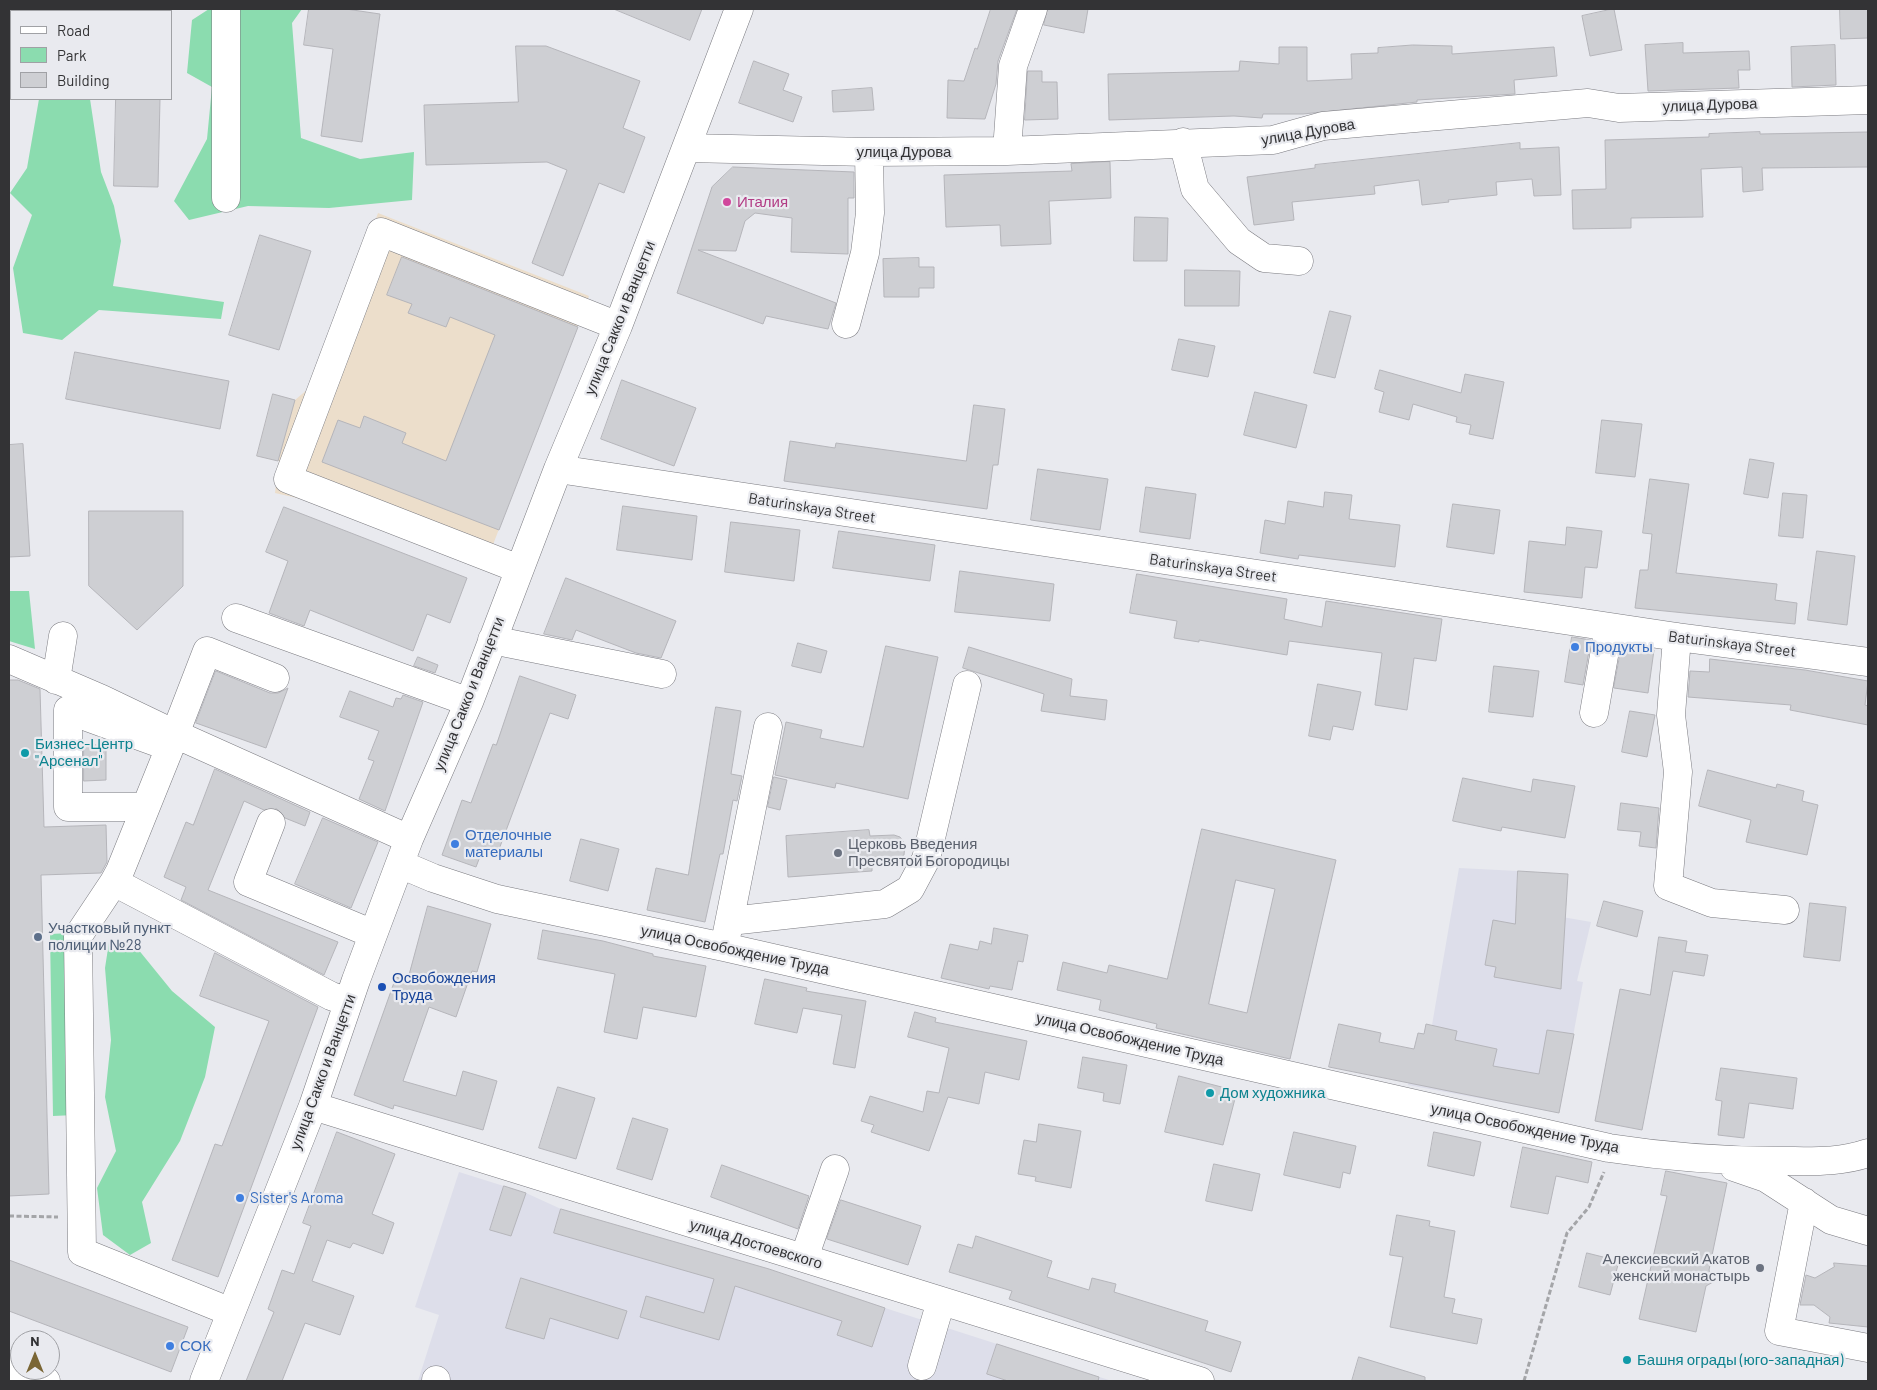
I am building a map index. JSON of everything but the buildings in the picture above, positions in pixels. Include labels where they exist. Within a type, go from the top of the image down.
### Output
[{"type":"street","points":[[226,9],[226,198]]},
{"type":"street","name":"улица Сакко и Ванцетти","points":[[204,1381],[312,1106],[348,1002],[409,839],[469,702],[558,469],[618,326],[739,9]]},
{"type":"street","points":[[1008,150],[1013,66],[1033,9]]},
{"type":"street","name":"улица Дурова","points":[[686,148],[869,152],[1008,150],[1273,140],[1323,126],[1588,103],[1619,108],[1868,100]]},
{"type":"street","points":[[1183,142],[1196,189],[1239,241],[1264,258],[1299,261]]},
{"type":"street","points":[[846,324],[865,253],[870,213],[869,152]]},
{"type":"street","points":[[519,569],[288,479],[381,232],[618,326]]},
{"type":"street","name":"Baturinskaya Street","points":[[558,469],[1609,627],[1868,662]]},
{"type":"street","points":[[236,618],[469,702]]},
{"type":"street","points":[[1594,713],[1609,627]]},
{"type":"street","points":[[56,680],[63,636]]},
{"type":"street","points":[[1677,637],[1671,715],[1678,772],[1668,886],[1712,903],[1785,910]]},
{"type":"street","points":[[492,640],[662,674]]},
{"type":"street","points":[[175,734],[207,651],[275,678]]},
{"type":"street","points":[[9,659],[56,680],[104,711],[170,747],[114,882],[78,936],[82,1252],[231,1312]]},
{"type":"street","points":[[768,727],[727,934],[885,904],[910,889],[926,858],[967,685]]},
{"type":"street","points":[[145,808],[68,808],[68,710],[104,711],[175,734],[409,839]]},
{"type":"street","points":[[270,823],[248,882],[373,934]]},
{"type":"street","name":"улица Освобождение Труда","points":[[400,864],[433,878],[497,899],[727,934],[1609,1148],[1666,1157],[1719,1161],[1844,1161],[1868,1153]]},
{"type":"street","points":[[114,882],[331,996],[348,1002]]},
{"type":"street","name":"улица Достоевского","points":[[312,1106],[1200,1381]]},
{"type":"street","points":[[1719,1161],[1766,1178],[1831,1220],[1868,1231]]},
{"type":"street","points":[[804,1258],[835,1169]]},
{"type":"street","points":[[1804,1202],[1778,1331],[1868,1348]]},
{"type":"street","points":[[922,1366],[941,1301]]},
{"type":"street","points":[[9,1365],[46,1381]]},
{"type":"path","points":[[1524,1381],[1567,1233],[1589,1207],[1603,1178],[1609,1148]]},
{"type":"path","points":[[9,1216],[82,1217]]},
{"type":"shaded area","points":[[378,213],[589,296],[489,555],[324,504],[275,493],[279,461],[257,456],[273,394],[295,400],[315,383]]},
{"type":"shaded area","points":[[1459,868],[1518,871],[1516,909],[1591,922],[1577,981],[1583,982],[1559,1113],[1408,1085],[1418,1033],[1424,1034],[1432,1025]]},
{"type":"shaded area","points":[[459,1172],[526,1193],[561,1209],[742,1262],[1112,1381],[418,1381],[439,1315],[415,1307]]},
{"type":"green space","points":[[209,9],[302,9],[292,23],[301,138],[360,159],[414,152],[412,200],[329,208],[248,206],[189,220],[174,201],[207,139],[212,87],[187,73],[192,20]]},
{"type":"green space","points":[[39,100],[90,100],[101,172],[114,206],[121,241],[113,286],[224,302],[221,319],[99,310],[62,340],[23,333],[13,268],[32,215],[10,193],[27,168]]},
{"type":"green space","points":[[9,591],[29,591],[35,649],[9,641]]},
{"type":"green space","points":[[72,933],[75,1115],[53,1116],[50,934]]},
{"type":"green space","points":[[109,942],[133,943],[172,991],[215,1027],[205,1077],[180,1141],[142,1202],[151,1243],[130,1255],[103,1235],[97,1188],[116,1151],[105,1097],[111,1040],[105,968]]},
{"type":"place","name":"Италия","points":[[727,202]]},
{"type":"place","name":"Продукты","points":[[1575,647]]},
{"type":"place","name":"Бизнес-Центр \"Арсенал\"","points":[[25,753]]},
{"type":"place","name":"Отделочные материалы","points":[[455,844]]},
{"type":"place","name":"Церковь Введения Пресвятой Богородицы","points":[[838,853]]},
{"type":"place","name":"Участковый пункт полиции №28","points":[[38,937]]},
{"type":"place","name":"Освобождения Труда","points":[[382,987]]},
{"type":"place","name":"Дом художника","points":[[1210,1093]]},
{"type":"place","name":"Sister's Aroma","points":[[240,1198]]},
{"type":"place","name":"Алексиевский Акатов женский монастырь","points":[[1760,1268]]},
{"type":"place","name":"СОК","points":[[170,1346]]},
{"type":"place","name":"Башня ограды (юго-западная)","points":[[1627,1360]]}]
